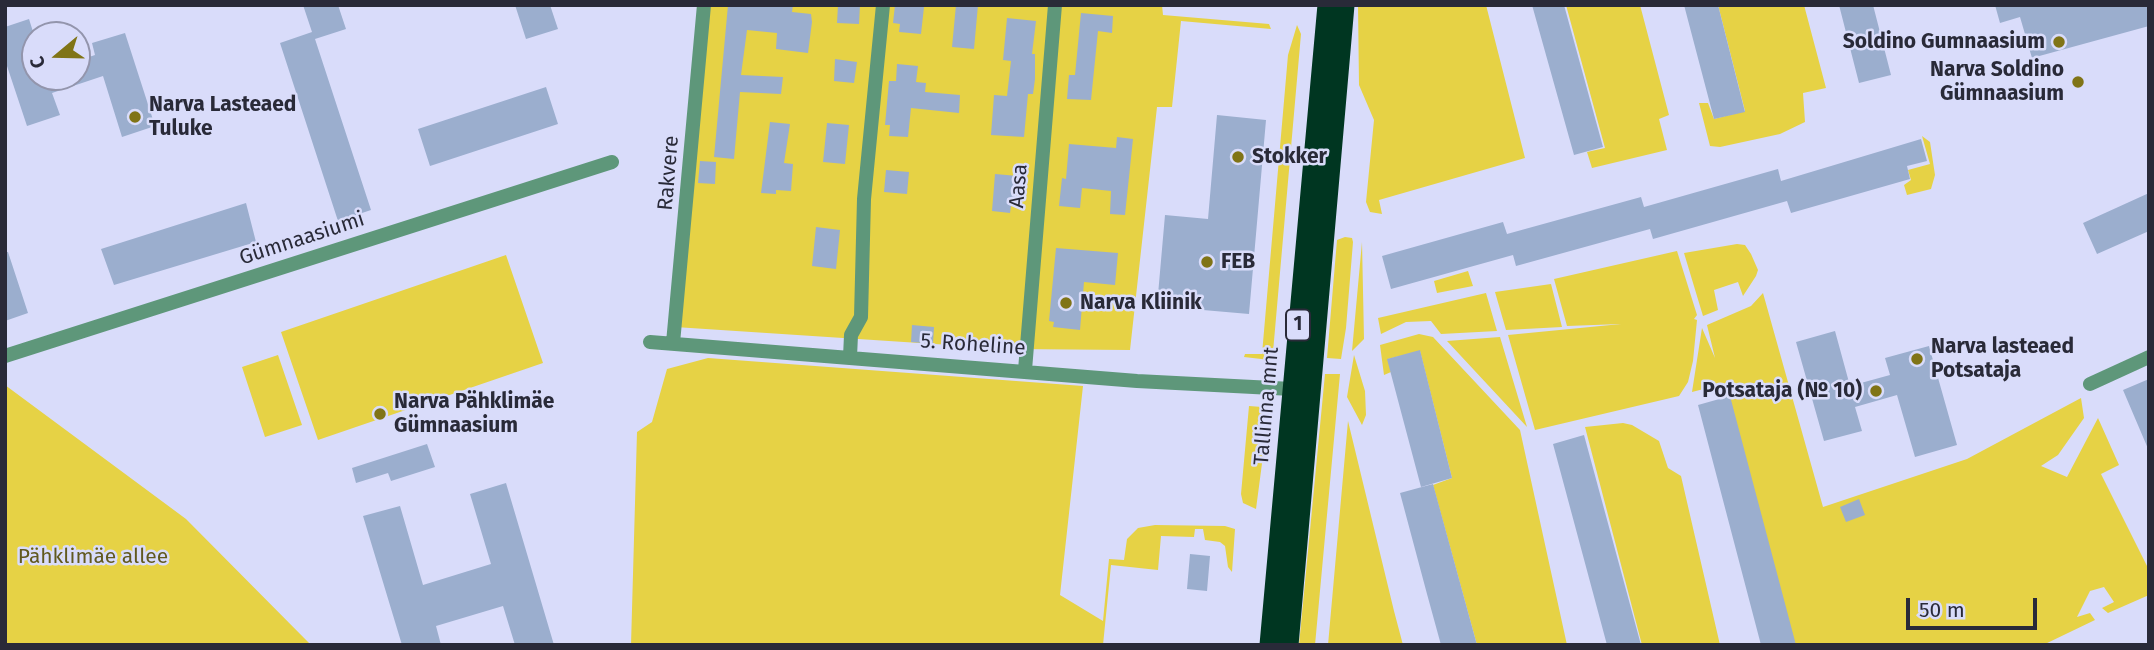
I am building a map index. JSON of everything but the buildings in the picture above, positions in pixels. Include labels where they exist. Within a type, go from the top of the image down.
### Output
[{"type":"highway","name":"Tallinna mnt","points":[[1270,645],[1328,5]]},
{"type":"highway","name":"Tallinna mnt","points":[[1288,645],[1344,5]]},
{"type":"street","name":"Rakvere","points":[[673,343],[704,5]]},
{"type":"street","points":[[850,357],[851,335],[861,317],[864,199],[883,5]]},
{"type":"street","name":"Aasa","points":[[1025,370],[1055,5]]},
{"type":"street","name":"Gümnaasiumi","points":[[5,356],[612,162]]},
{"type":"street","name":"5. Roheline","points":[[650,342],[1137,381],[1292,389]]},
{"type":"street","points":[[2090,384],[2149,357]]},
{"type":"green space","points":[[706,5],[1162,5],[1163,15],[1269,24],[1271,29],[1181,21],[1172,107],[1157,107],[1130,350],[1011,349],[675,327]]},
{"type":"green space","points":[[1358,5],[1486,5],[1525,158],[1379,200],[1382,214],[1370,212],[1366,202],[1374,120],[1359,85]]},
{"type":"green space","points":[[1566,5],[1640,5],[1669,115],[1659,119],[1667,150],[1592,168],[1587,152],[1605,148]]},
{"type":"green space","points":[[1718,5],[1804,5],[1826,88],[1803,93],[1805,122],[1780,134],[1720,147],[1710,146],[1699,103],[1708,103],[1714,119],[1745,111]]},
{"type":"green space","points":[[1297,25],[1301,34],[1273,352],[1270,360],[1244,357],[1245,354],[1262,354],[1288,55]]},
{"type":"green space","points":[[1922,136],[1930,142],[1935,175],[1931,189],[1907,195],[1904,185],[1911,180],[1908,170],[1930,164]]},
{"type":"green space","points":[[1352,238],[1353,242],[1346,328],[1341,359],[1327,358],[1337,240]]},
{"type":"green space","points":[[1362,242],[1364,339],[1352,351]]},
{"type":"green space","points":[[1745,245],[1751,254],[1758,270],[1756,276],[1743,296],[1738,282],[1714,290],[1718,310],[1703,316],[1684,253]]},
{"type":"green space","points":[[1677,251],[1697,315],[1694,319],[1697,320],[1693,361],[1688,382],[1679,396],[1535,430],[1508,335],[1621,324],[1567,326],[1554,279]]},
{"type":"green space","points":[[506,255],[543,363],[318,440],[281,332]]},
{"type":"green space","points":[[1468,271],[1473,286],[1437,293],[1434,281]]},
{"type":"green space","points":[[1551,284],[1562,327],[1506,330],[1495,292]]},
{"type":"green space","points":[[1486,293],[1497,331],[1441,334],[1431,321],[1406,322],[1381,334],[1378,318]]},
{"type":"green space","points":[[1763,293],[1823,507],[1967,459],[2081,398],[2084,418],[2058,455],[2041,466],[2067,477],[2098,418],[2119,465],[2101,474],[2149,570],[2149,595],[2108,613],[2102,608],[2114,602],[2104,587],[2090,591],[2077,617],[2090,613],[2095,620],[2043,645],[1795,645],[1723,384],[1692,392],[1702,328],[1715,358],[1707,325],[1751,306]]},
{"type":"green space","points":[[1419,334],[1433,337],[1520,430],[1567,645],[1477,645],[1433,485],[1452,478],[1420,351],[1388,359],[1391,372],[1384,375],[1380,345]]},
{"type":"green space","points":[[1500,337],[1527,427],[1447,341]]},
{"type":"green space","points":[[278,355],[302,425],[265,437],[242,367]]},
{"type":"green space","points":[[1354,355],[1365,391],[1366,415],[1362,425],[1347,397]]},
{"type":"green space","points":[[708,358],[1083,386],[1060,595],[1103,621],[1109,559],[1124,560],[1127,539],[1138,528],[1155,525],[1225,526],[1235,529],[1232,572],[1228,567],[1225,546],[1220,542],[1205,540],[1203,529],[1195,529],[1194,537],[1161,536],[1158,570],[1111,565],[1103,645],[631,645],[637,432],[652,422],[667,369]]},
{"type":"green space","points":[[1325,374],[1340,374],[1315,645],[1299,645]]},
{"type":"green space","name":"Pähklimäe allee","points":[[5,385],[186,519],[311,645],[5,645]]},
{"type":"green space","points":[[1249,406],[1262,407],[1268,418],[1256,509],[1243,503],[1241,494]]},
{"type":"green space","points":[[1348,421],[1394,611],[1403,645],[1328,645]]},
{"type":"green space","points":[[1623,423],[1632,425],[1659,441],[1668,468],[1681,476],[1720,645],[1642,645],[1585,427]]},
{"type":"place","name":"Soldino Gumnaasium","points":[[2059,42]]},
{"type":"place","name":"Narva Soldino Gümnaasium","points":[[2078,82]]},
{"type":"place","name":"Narva Lasteaed Tuluke","points":[[135,117]]},
{"type":"place","name":"Stokker","points":[[1238,157]]},
{"type":"place","name":"FEB","points":[[1207,262]]},
{"type":"place","name":"Narva Kliinik","points":[[1066,303]]},
{"type":"place","name":"Narva lasteaed Potsataja","points":[[1917,359]]},
{"type":"place","name":"Potsataja (№ 10)","points":[[1876,391]]},
{"type":"place","name":"Narva Pähklimäe Gümnaasium","points":[[380,414]]}]
